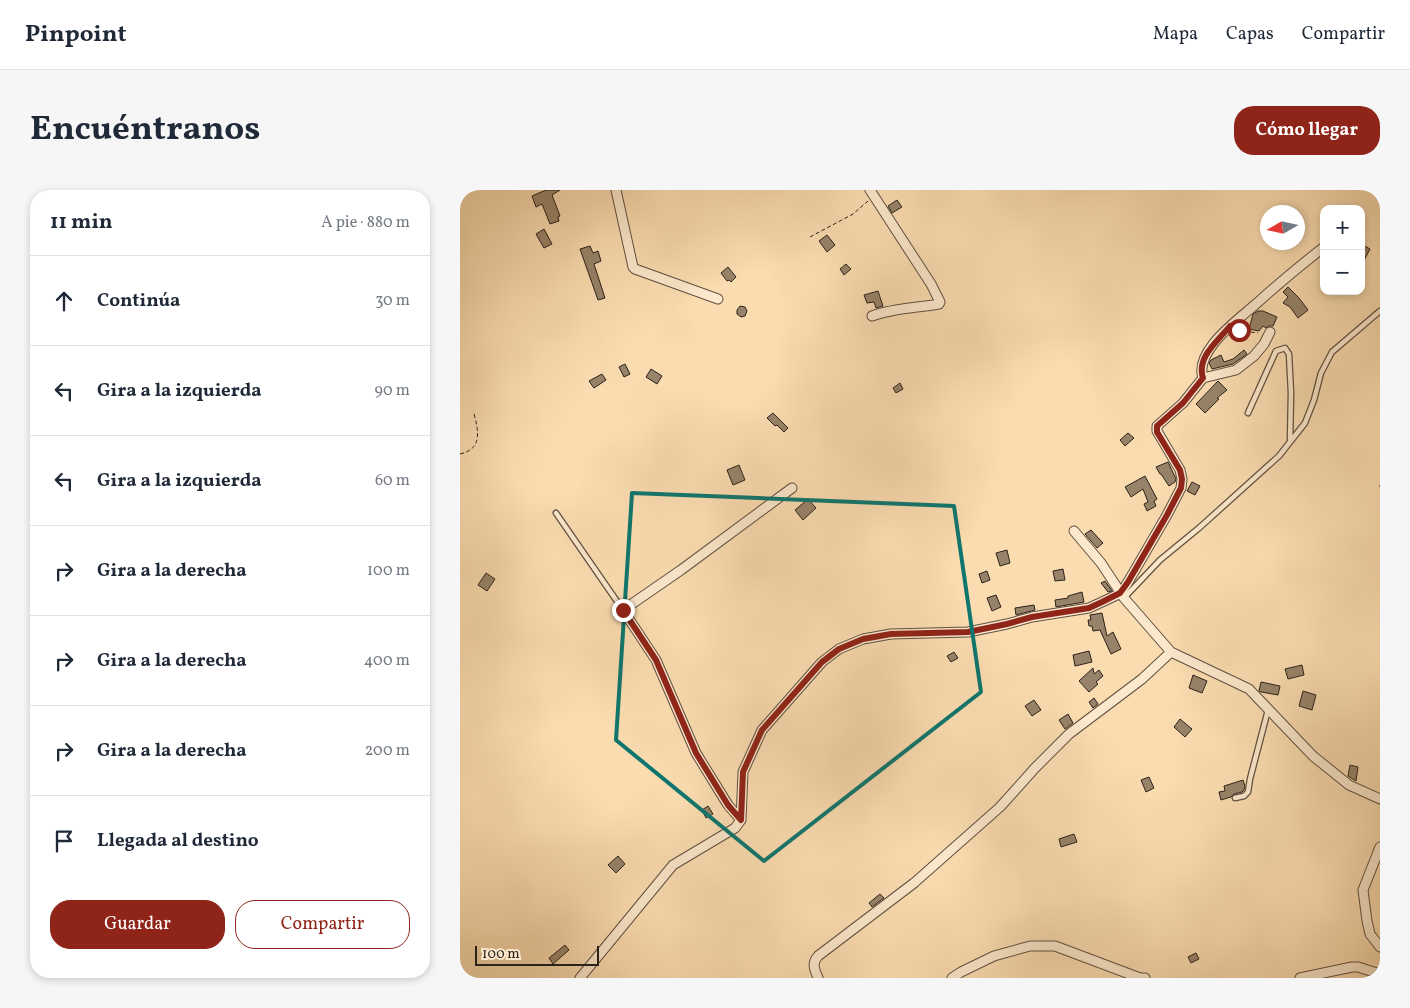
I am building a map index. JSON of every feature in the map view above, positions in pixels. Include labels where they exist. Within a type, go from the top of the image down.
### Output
[{"type":"street","points":[[616,190],[633,267],[718,299]]},
{"type":"street","points":[[872,193],[931,284],[940,304],[917,308],[906,307],[872,316]]},
{"type":"street","points":[[1203,378],[1201,373],[1202,367],[1215,342],[1230,326],[1320,249]]},
{"type":"street","points":[[580,978],[673,865],[735,828],[741,820],[743,772],[762,730],[822,662],[839,649],[863,639],[891,634],[968,632],[1032,617],[1089,608],[1122,595],[1181,488],[1180,470],[1157,432],[1157,426],[1183,403],[1203,378],[1236,370],[1254,356],[1269,334]]},
{"type":"street","points":[[741,820],[728,805],[696,753],[656,660],[623,610],[681,570],[792,488]]},
{"type":"street","points":[[1074,531],[1101,563],[1122,595],[1171,652],[1249,689],[1320,762],[1349,785],[1380,799]]},
{"type":"street","points":[[818,978],[813,966],[814,960],[818,956],[914,884],[1000,807],[1069,734],[1142,679],[1171,652]]},
{"type":"street","points":[[1380,847],[1363,890],[1370,934],[1380,947]]},
{"type":"street","points":[[952,978],[994,956],[1030,946],[1055,946],[1140,978],[1145,978]]},
{"type":"street","points":[[1300,978],[1352,967],[1380,974]]},
{"type":"lane","points":[[1122,595],[1199,528],[1290,444],[1304,423],[1314,400],[1321,373],[1332,352],[1380,311]]},
{"type":"lane","points":[[1248,413],[1276,351],[1285,348],[1289,354],[1290,444]]},
{"type":"lane","points":[[556,513],[623,610]]},
{"type":"lane","points":[[1235,798],[1244,796],[1248,792],[1268,710]]},
{"type":"path","points":[[810,237],[853,214],[872,193]]},
{"type":"path","points":[[1230,326],[1239,330],[1269,334]]},
{"type":"path","points":[[460,454],[472,448],[478,440],[478,430],[474,414]]},
{"type":"highlighted area","points":[[632,493],[954,506],[981,692],[764,861],[616,740]]},
{"type":"building","points":[[546,190],[560,190],[552,195],[560,216],[558,217],[559,221],[550,224],[542,204],[536,207],[532,196]]},
{"type":"building","points":[[897,200],[902,207],[892,213],[888,206]]},
{"type":"building","points":[[544,229],[552,244],[544,248],[536,234]]},
{"type":"building","points":[[827,235],[835,245],[827,252],[819,241]]},
{"type":"building","points":[[590,246],[593,253],[598,251],[601,261],[594,264],[605,298],[598,300],[580,249]]},
{"type":"building","points":[[1365,246],[1370,249],[1365,258]]},
{"type":"building","points":[[846,264],[851,269],[844,275],[840,269]]},
{"type":"building","points":[[728,267],[736,277],[731,282],[727,281],[721,273]]},
{"type":"building","points":[[1288,287],[1308,310],[1298,318],[1290,307],[1283,303],[1288,297],[1283,292]]},
{"type":"building","points":[[878,291],[883,306],[876,308],[874,302],[867,303],[864,295]]},
{"type":"building","points":[[740,306],[745,307],[747,311],[745,316],[741,317],[737,314]]},
{"type":"building","points":[[1263,311],[1277,317],[1273,326],[1266,328],[1263,326],[1259,331],[1249,329],[1253,314]]},
{"type":"building","points":[[1244,350],[1247,354],[1233,364],[1212,369],[1209,363],[1221,355],[1224,362],[1233,359]]},
{"type":"building","points":[[625,364],[630,374],[624,377],[619,367]]},
{"type":"building","points":[[651,369],[662,376],[657,384],[646,377]]},
{"type":"building","points":[[602,374],[606,380],[594,388],[589,381]]},
{"type":"building","points":[[1218,381],[1227,390],[1217,398],[1219,399],[1205,413],[1196,404]]},
{"type":"building","points":[[900,383],[903,389],[896,393],[893,388]]},
{"type":"building","points":[[773,413],[788,428],[784,432],[767,418]]},
{"type":"building","points":[[1128,433],[1134,438],[1125,446],[1120,440]]},
{"type":"building","points":[[1168,462],[1176,479],[1169,486],[1156,467]]},
{"type":"building","points":[[739,465],[745,480],[733,485],[727,470]]},
{"type":"building","points":[[1145,476],[1157,499],[1154,501],[1156,506],[1147,511],[1144,504],[1148,502],[1143,489],[1131,497],[1125,487]]},
{"type":"building","points":[[1192,482],[1200,486],[1195,495],[1187,491]]},
{"type":"building","points":[[808,499],[816,508],[803,520],[795,510]]},
{"type":"building","points":[[1091,530],[1103,543],[1097,548],[1085,534]]},
{"type":"building","points":[[1007,550],[1010,563],[1000,566],[996,553]]},
{"type":"building","points":[[1063,569],[1065,580],[1055,581],[1053,571]]},
{"type":"building","points":[[987,571],[990,580],[982,583],[979,574]]},
{"type":"building","points":[[486,573],[495,579],[487,591],[478,585]]},
{"type":"building","points":[[1105,581],[1112,591],[1108,592],[1101,583]]},
{"type":"building","points":[[1082,592],[1084,602],[1056,607],[1055,600],[1068,598],[1068,596]]},
{"type":"building","points":[[996,595],[1001,607],[992,611],[987,598]]},
{"type":"building","points":[[1034,605],[1035,610],[1016,615],[1015,608]]},
{"type":"building","points":[[1102,613],[1107,636],[1113,632],[1121,649],[1111,654],[1100,630],[1093,631],[1092,626],[1089,626],[1088,620],[1091,620],[1090,615]]},
{"type":"building","points":[[1089,651],[1092,662],[1075,666],[1073,655]]},
{"type":"building","points":[[954,652],[958,658],[951,662],[947,656]]},
{"type":"building","points":[[1302,665],[1304,675],[1288,679],[1285,669]]},
{"type":"building","points":[[1093,668],[1094,674],[1099,670],[1103,676],[1096,682],[1098,684],[1089,692],[1079,681]]},
{"type":"building","points":[[1193,675],[1207,681],[1202,693],[1189,688]]},
{"type":"building","points":[[1261,682],[1280,686],[1278,695],[1259,691]]},
{"type":"building","points":[[1303,691],[1316,695],[1312,710],[1299,706]]},
{"type":"building","points":[[1094,698],[1098,704],[1093,708],[1089,702]]},
{"type":"building","points":[[1034,700],[1041,710],[1032,716],[1025,706]]},
{"type":"building","points":[[1068,714],[1073,723],[1065,729],[1059,720]]},
{"type":"building","points":[[1180,719],[1192,729],[1185,737],[1174,727]]},
{"type":"building","points":[[1350,765],[1358,767],[1356,781],[1348,776]]},
{"type":"building","points":[[1149,777],[1154,788],[1146,792],[1141,780]]},
{"type":"building","points":[[1243,780],[1245,786],[1242,792],[1221,800],[1219,792],[1225,791],[1224,786]]},
{"type":"building","points":[[708,806],[713,814],[706,818],[702,810]]},
{"type":"building","points":[[1074,834],[1077,842],[1061,847],[1059,839]]},
{"type":"building","points":[[618,856],[625,864],[616,873],[608,865]]},
{"type":"building","points":[[880,894],[884,898],[872,907],[869,903]]},
{"type":"building","points":[[565,945],[569,950],[553,964],[549,958]]},
{"type":"building","points":[[1196,953],[1199,959],[1191,963],[1188,957]]},
{"type":"route","points":[[623,610],[656,660],[696,753],[728,805],[741,820],[743,772],[762,730],[822,662],[839,649],[863,639],[891,634],[968,632],[1032,617],[1089,608],[1120,593],[1136,570],[1181,488],[1180,470],[1157,432],[1157,426],[1183,403],[1203,378],[1201,373],[1202,367],[1215,342],[1230,326],[1239,330]]}]
